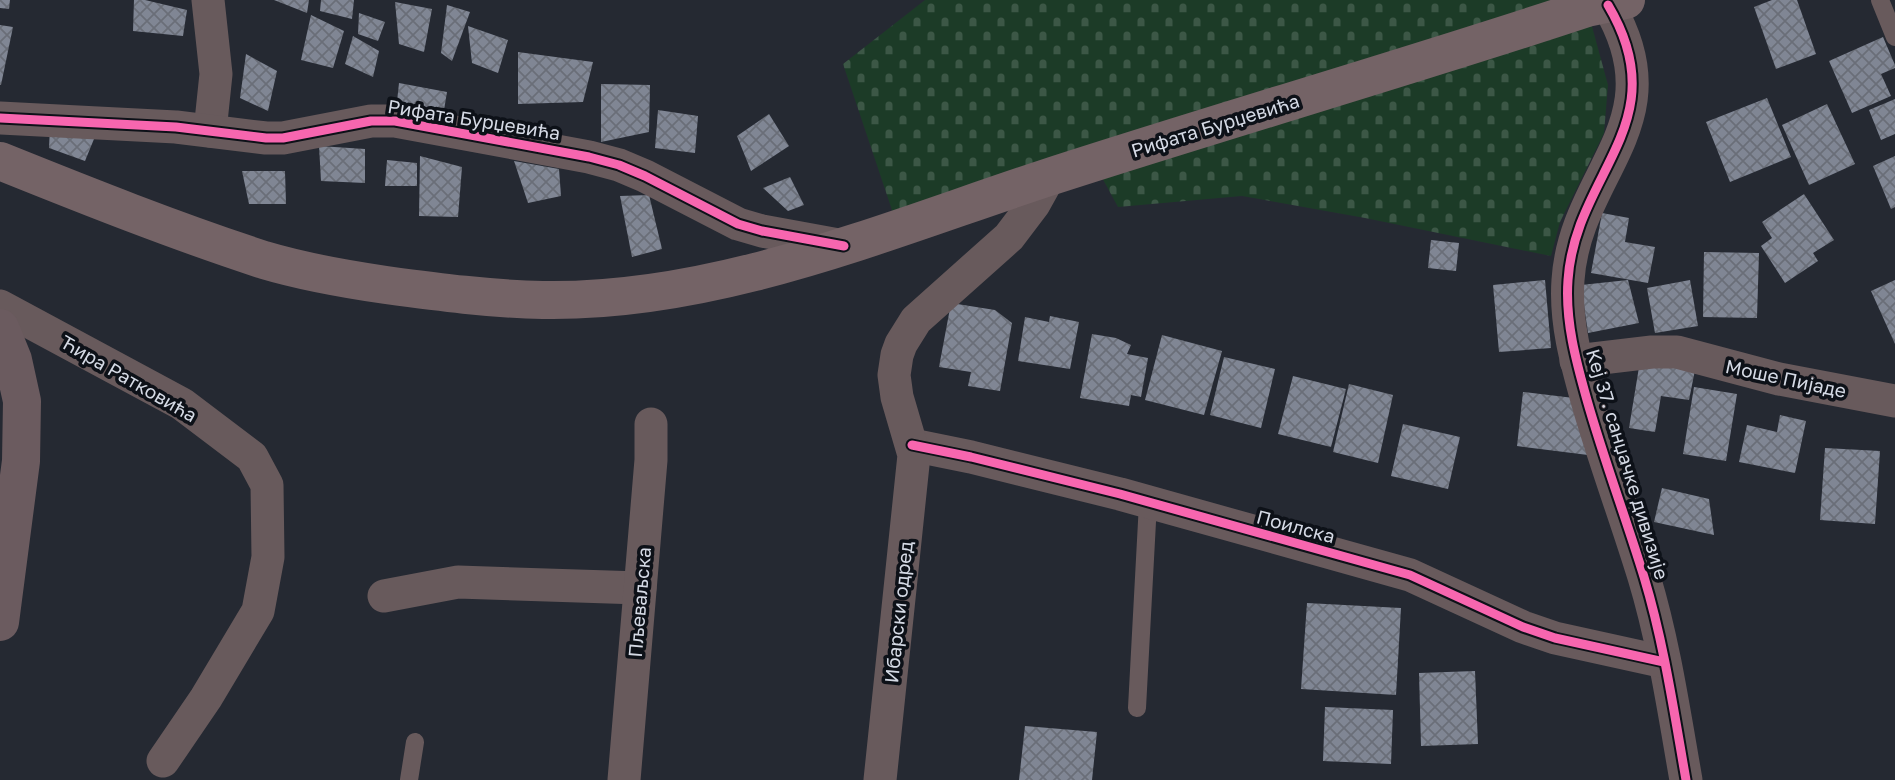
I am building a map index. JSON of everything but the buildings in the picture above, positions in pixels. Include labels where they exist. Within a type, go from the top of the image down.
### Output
[{"type":"main road","name":"Рифата Бурџевића","points":[[0,161],[265,260],[333,277],[433,292],[544,300],[639,293],[730,277],[844,246],[1049,177],[1601,3]]},
{"type":"street","points":[[208,0],[216,74],[210,131]]},
{"type":"street","name":"Кеј 37. санџачке дивизије","points":[[1601,3],[1620,26],[1627,43],[1631,103],[1624,133],[1586,211],[1572,255],[1567,308],[1576,361],[1607,466],[1645,579],[1686,780]]},
{"type":"street","name":"Рифата Бурџевића","points":[[0,118],[176,127],[266,138],[283,138],[371,121],[395,121],[619,164],[738,224],[844,246]]},
{"type":"street","points":[[912,445],[895,387],[894,365],[901,344],[916,320],[1009,237],[1034,204],[1049,177]]},
{"type":"street","name":"Ћира Ратковића","points":[[0,306],[182,404],[252,457],[267,485],[268,557],[258,611],[206,698],[163,761]]},
{"type":"street","points":[[0,328],[13,360],[22,401],[21,461],[0,622]]},
{"type":"street","name":"Моше Пијаде","points":[[1576,361],[1652,352],[1677,352],[1779,379],[1895,401]]},
{"type":"street","name":"Пљеваљска","points":[[624,780],[651,460],[650,424]]},
{"type":"street","name":"Поилска","points":[[912,445],[1148,503],[1410,575],[1523,627],[1555,638],[1664,662]]},
{"type":"street","name":"Ибарски одред","points":[[880,780],[913,477],[912,445]]},
{"type":"street","points":[[384,596],[458,582],[640,588]]},
{"type":"lane","points":[[1880,0],[1895,37]]},
{"type":"lane","points":[[1137,708],[1148,503]]},
{"type":"lane","points":[[409,780],[415,742]]},
{"type":"green space","points":[[925,0],[1583,0],[1608,85],[1604,133],[1560,222],[1551,256],[1242,196],[1118,207],[1094,163],[898,228],[843,64]]},
{"type":"cycle path","points":[[1608,5],[1627,46],[1632,83],[1628,115],[1575,242],[1568,280],[1568,311],[1575,356],[1587,400],[1651,602],[1686,780]]},
{"type":"cycle path","points":[[0,118],[176,127],[266,138],[283,138],[371,121],[395,121],[619,165],[738,224],[844,246]]},
{"type":"cycle path","points":[[912,445],[1120,494],[1410,575],[1523,627],[1555,638],[1664,662]]}]
